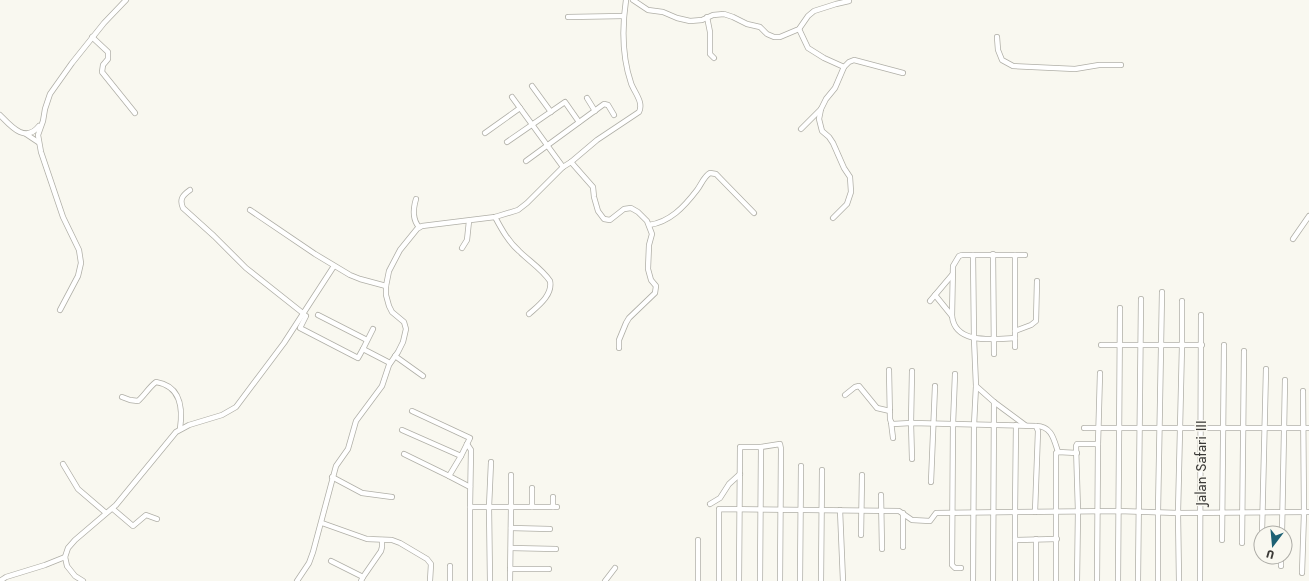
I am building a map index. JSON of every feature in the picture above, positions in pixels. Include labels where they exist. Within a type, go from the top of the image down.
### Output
[{"type":"street","points":[[60,310],[78,276],[81,263],[79,250],[63,218],[38,142],[38,135],[50,94],[72,63],[104,23],[126,0]]},
{"type":"street","points":[[297,581],[311,558],[322,523],[336,464],[348,449],[356,421],[382,386],[390,363],[396,356],[403,342],[406,329],[403,321],[392,312],[388,306],[386,286],[388,272],[392,264],[400,250],[419,227],[439,223],[495,217],[518,210],[562,167],[571,162],[597,140],[636,114],[640,109],[640,102],[631,83],[624,42],[624,16],[626,0]]},
{"type":"street","points":[[633,0],[648,10],[663,12],[684,20],[697,21],[718,14],[730,15],[747,24],[760,27],[767,34],[774,37],[780,37],[800,29],[808,16],[814,12],[849,1]]},
{"type":"street","points":[[568,17],[624,16]]},
{"type":"street","points":[[707,17],[710,32],[710,54],[714,58]]},
{"type":"street","points":[[800,29],[808,48],[824,58],[844,67]]},
{"type":"street","points":[[997,37],[998,50],[1002,60],[1013,66],[1075,69],[1099,65],[1121,65]]},
{"type":"street","points":[[92,38],[108,52],[108,59],[102,65],[102,72],[135,113]]},
{"type":"street","points":[[833,218],[847,204],[852,192],[850,177],[844,168],[833,142],[822,131],[820,119],[821,110],[826,99],[835,88],[844,67],[849,62],[854,60],[903,73]]},
{"type":"street","points":[[532,86],[551,112]]},
{"type":"street","points":[[512,97],[562,167]]},
{"type":"street","points":[[587,98],[595,111]]},
{"type":"street","points":[[507,142],[566,102],[579,122]]},
{"type":"street","points":[[526,161],[606,104],[614,115]]},
{"type":"street","points":[[484,133],[520,108]]},
{"type":"street","points":[[801,129],[821,110]]},
{"type":"street","points":[[0,115],[15,130],[26,134],[38,142]]},
{"type":"street","points":[[26,134],[36,130],[43,121]]},
{"type":"street","points":[[571,162],[594,187],[594,197],[598,212],[604,219],[610,220],[624,209],[631,208],[638,212],[649,225],[652,234],[649,245],[648,269],[656,286],[655,293],[629,318],[619,340],[620,348]]},
{"type":"street","points":[[649,225],[660,223],[669,218],[685,204],[708,174],[714,173],[754,213]]},
{"type":"street","points":[[190,190],[183,195],[181,199],[183,208],[246,268],[305,315]]},
{"type":"street","points":[[416,199],[413,209],[414,221],[419,227]]},
{"type":"street","points":[[250,210],[334,266],[360,279],[386,286]]},
{"type":"street","points":[[1293,239],[1309,216]]},
{"type":"street","points":[[495,217],[504,235],[541,270],[550,281],[550,290],[545,299],[529,314]]},
{"type":"street","points":[[462,248],[467,240],[469,220]]},
{"type":"street","points":[[973,254],[976,386],[974,425],[973,581]]},
{"type":"street","points":[[993,254],[994,354]]},
{"type":"street","points":[[1015,338],[974,339],[966,336],[955,327],[952,316],[953,266],[959,256],[962,255],[1025,255]]},
{"type":"street","points":[[1015,255],[1015,348]]},
{"type":"street","points":[[83,581],[70,571],[65,557],[68,548],[106,513],[113,509],[172,436],[180,429],[222,415],[236,407],[305,315],[334,266]]},
{"type":"street","points":[[930,301],[952,275]]},
{"type":"street","points":[[1015,331],[1031,325],[1036,321],[1037,281]]},
{"type":"street","points":[[1158,581],[1162,292]]},
{"type":"street","points":[[935,295],[952,316]]},
{"type":"street","points":[[1138,581],[1141,299]]},
{"type":"street","points":[[1179,581],[1178,513],[1182,301]]},
{"type":"street","points":[[1118,581],[1120,308]]},
{"type":"street","points":[[305,315],[300,328],[358,358],[373,329]]},
{"type":"street","points":[[318,315],[367,340]]},
{"type":"street","name":"Jalan Safari III","points":[[1200,581],[1201,315]]},
{"type":"street","points":[[1101,345],[1202,345]]},
{"type":"street","points":[[1222,540],[1224,345]]},
{"type":"street","points":[[363,349],[390,363]]},
{"type":"street","points":[[1242,543],[1244,351]]},
{"type":"street","points":[[396,356],[423,376]]},
{"type":"street","points":[[1262,525],[1266,369]]},
{"type":"street","points":[[889,370],[890,411],[893,438]]},
{"type":"street","points":[[912,371],[912,459]]},
{"type":"street","points":[[1097,581],[1100,373]]},
{"type":"street","points":[[955,374],[953,424],[952,565],[955,568],[961,568]]},
{"type":"street","points":[[1282,525],[1285,380]]},
{"type":"street","points":[[122,397],[138,401],[152,384],[156,382],[167,385],[172,388],[176,394],[180,405],[182,415],[180,429]]},
{"type":"street","points":[[845,395],[855,387],[859,386],[877,408],[890,411]]},
{"type":"street","points":[[931,482],[935,386]]},
{"type":"street","points":[[976,386],[994,402],[1026,425]]},
{"type":"street","points":[[1302,573],[1306,512],[1306,428],[1303,391]]},
{"type":"street","points":[[993,581],[994,402]]},
{"type":"street","points":[[412,411],[470,438],[449,476]]},
{"type":"street","points":[[891,422],[893,424],[1026,425],[1040,426],[1048,429],[1051,432],[1058,452],[1056,453],[1056,581]]},
{"type":"street","points":[[1015,581],[1016,425]]},
{"type":"street","points":[[1035,512],[1038,431],[1036,426]]},
{"type":"street","points":[[1084,428],[1306,428]]},
{"type":"street","points":[[402,430],[461,456]]},
{"type":"street","points":[[467,444],[470,450],[470,581]]},
{"type":"street","points":[[739,581],[740,447],[761,447],[780,444],[780,581]]},
{"type":"street","points":[[1077,581],[1077,444],[1098,444]]},
{"type":"street","points":[[760,581],[761,447]]},
{"type":"street","points":[[1058,452],[1077,453]]},
{"type":"street","points":[[404,454],[470,486]]},
{"type":"street","points":[[490,581],[489,507],[491,462]]},
{"type":"street","points":[[62,464],[70,479],[78,489],[106,513]]},
{"type":"street","points":[[800,581],[801,466]]},
{"type":"street","points":[[821,581],[822,470]]},
{"type":"street","points":[[510,581],[511,474]]},
{"type":"street","points":[[710,504],[720,498],[729,484],[740,474]]},
{"type":"street","points":[[861,535],[862,475]]},
{"type":"street","points":[[332,477],[363,494],[392,497]]},
{"type":"street","points":[[532,488],[532,507]]},
{"type":"street","points":[[881,495],[882,549]]},
{"type":"street","points":[[470,507],[555,507],[553,497]]},
{"type":"street","points":[[113,509],[133,526],[146,514],[157,519]]},
{"type":"street","points":[[719,581],[719,509],[899,511],[907,518],[912,520],[930,521],[936,513],[1078,511],[1178,513],[1306,512]]},
{"type":"street","points":[[840,510],[843,581]]},
{"type":"street","points":[[902,547],[903,513]]},
{"type":"street","points":[[322,523],[365,538],[396,541],[427,559],[431,564],[430,581]]},
{"type":"street","points":[[511,528],[550,529]]},
{"type":"street","points":[[1036,539],[1036,581]]},
{"type":"street","points":[[1015,540],[1056,539]]},
{"type":"street","points":[[331,561],[362,579],[381,551],[382,540]]},
{"type":"street","points":[[698,540],[698,581]]},
{"type":"street","points":[[511,548],[556,549]]},
{"type":"street","points":[[0,581],[6,577],[46,565],[65,557]]},
{"type":"street","points":[[450,566],[450,581]]},
{"type":"street","points":[[605,581],[615,568]]},
{"type":"street","points":[[510,569],[549,569]]}]
